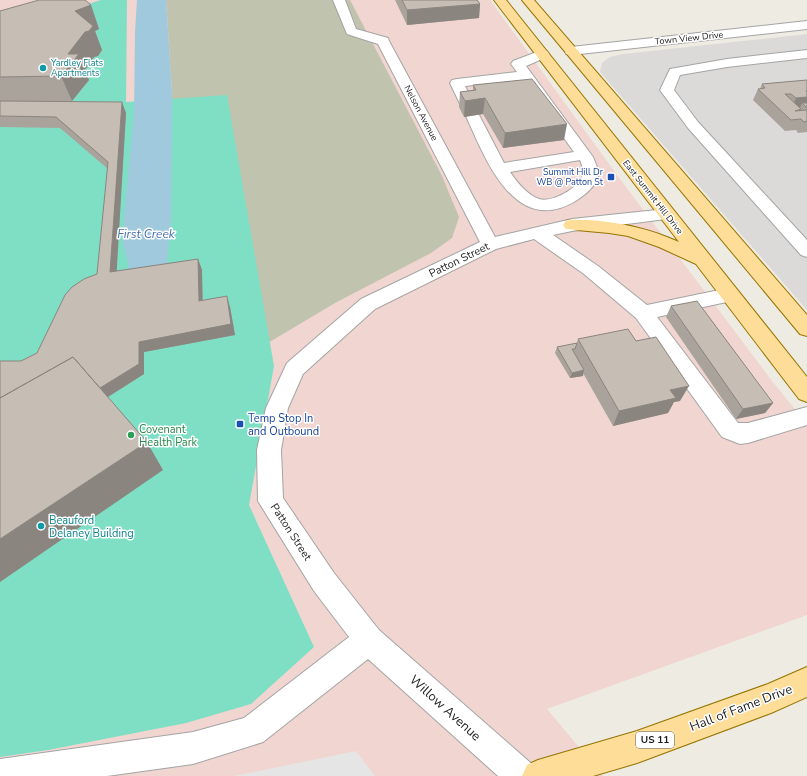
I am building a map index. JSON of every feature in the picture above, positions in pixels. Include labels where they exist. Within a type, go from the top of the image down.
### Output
[{"type":"main road","name":"East Summit Hill Drive","points":[[500,0],[807,393]]},
{"type":"main road","points":[[528,0],[807,329]]},
{"type":"main road","points":[[542,54],[571,51]]},
{"type":"main road","points":[[666,214],[703,208]]},
{"type":"main road","points":[[567,226],[609,227],[629,231],[676,247],[702,260]]},
{"type":"main road","name":"Hall of Fame Drive","points":[[538,776],[637,747],[771,698],[807,682]]},
{"type":"street","name":"Nelson Avenue","points":[[339,0],[351,31],[383,41],[490,244]]},
{"type":"street","name":"Town View Drive","points":[[571,51],[807,25]]},
{"type":"street","points":[[698,37],[719,55]]},
{"type":"street","points":[[528,77],[460,81],[457,83],[488,149],[515,190],[533,203],[551,205],[569,199],[585,186],[591,175],[590,168],[584,155],[528,77],[518,64],[542,54]]},
{"type":"street","points":[[807,54],[719,55],[675,72],[667,90],[693,125],[807,251]]},
{"type":"street","points":[[500,169],[584,155]]},
{"type":"street","points":[[551,205],[567,226]]},
{"type":"street","name":"Patton Street","points":[[369,640],[324,582],[271,502],[269,450],[277,408],[295,369],[368,304],[490,244],[567,226],[666,214]]},
{"type":"street","points":[[537,233],[591,270],[643,314],[730,430],[740,434],[748,433],[807,416]]},
{"type":"street","points":[[643,314],[729,295]]},
{"type":"street","points":[[0,775],[194,748],[252,731],[369,640]]},
{"type":"street","name":"Willow Avenue","points":[[369,640],[522,776]]},
{"type":"shaded area","points":[[0,0],[490,0],[617,175],[772,381],[807,424],[807,615],[547,709],[603,776],[0,776]]},
{"type":"shaded area","points":[[166,0],[350,0],[442,176],[459,217],[452,238],[431,253],[335,303],[251,353],[171,222],[172,92]]},
{"type":"shaded area","points":[[807,34],[807,310],[600,72],[602,63],[610,57],[623,54]]},
{"type":"shaded area","points":[[356,751],[375,776],[234,776]]},
{"type":"green space","name":"Covenant Health Park","points":[[101,0],[127,0],[126,102],[227,95],[274,366],[249,505],[314,647],[251,704],[186,723],[48,750],[0,757],[0,32]]},
{"type":"water","name":"First Creek","points":[[137,0],[166,0],[172,92],[171,222],[166,272],[131,276],[122,238],[134,113]]},
{"type":"building","points":[[39,0],[85,0],[91,5],[75,11],[93,26],[89,31],[85,32],[68,54],[79,54],[61,76],[0,77],[0,11]]},
{"type":"building","points":[[402,0],[477,0],[480,4],[407,10]]},
{"type":"building","points":[[532,79],[567,124],[505,133],[485,98],[465,101],[460,92],[476,90],[473,85]]},
{"type":"building","points":[[807,80],[807,97],[796,98],[791,94],[785,94],[801,109],[795,111],[807,110],[807,121],[804,122],[801,119],[791,120],[758,89],[765,88],[762,84]]},
{"type":"building","points":[[0,101],[122,102],[110,272],[198,259],[199,301],[227,296],[231,324],[139,342],[139,364],[100,388],[73,357],[0,398],[0,361],[21,361],[37,353],[65,295],[72,287],[84,279],[97,274],[108,162],[56,117],[0,116]]},
{"type":"building","points":[[802,103],[807,103],[807,108]]},
{"type":"building","points":[[697,301],[773,403],[743,409],[671,306]]},
{"type":"building","points":[[628,329],[636,341],[656,337],[689,386],[670,390],[676,398],[619,411],[578,339]]},
{"type":"building","points":[[577,343],[575,349],[572,349],[584,370],[572,373],[557,347]]},
{"type":"building","name":"Beauford Delaney Building","points":[[73,357],[147,442],[0,539],[0,398]]},
{"type":"place","name":"Yardley Flats Apartments","points":[[43,68]]},
{"type":"place","name":"Summit Hill Dr WB @ Patton St","points":[[611,177]]},
{"type":"place","name":"Temp Stop In and Outbound","points":[[240,424]]},
{"type":"place","name":"Covenant Health Park","points":[[131,435]]},
{"type":"place","name":"Beauford Delaney Building","points":[[41,526]]}]
